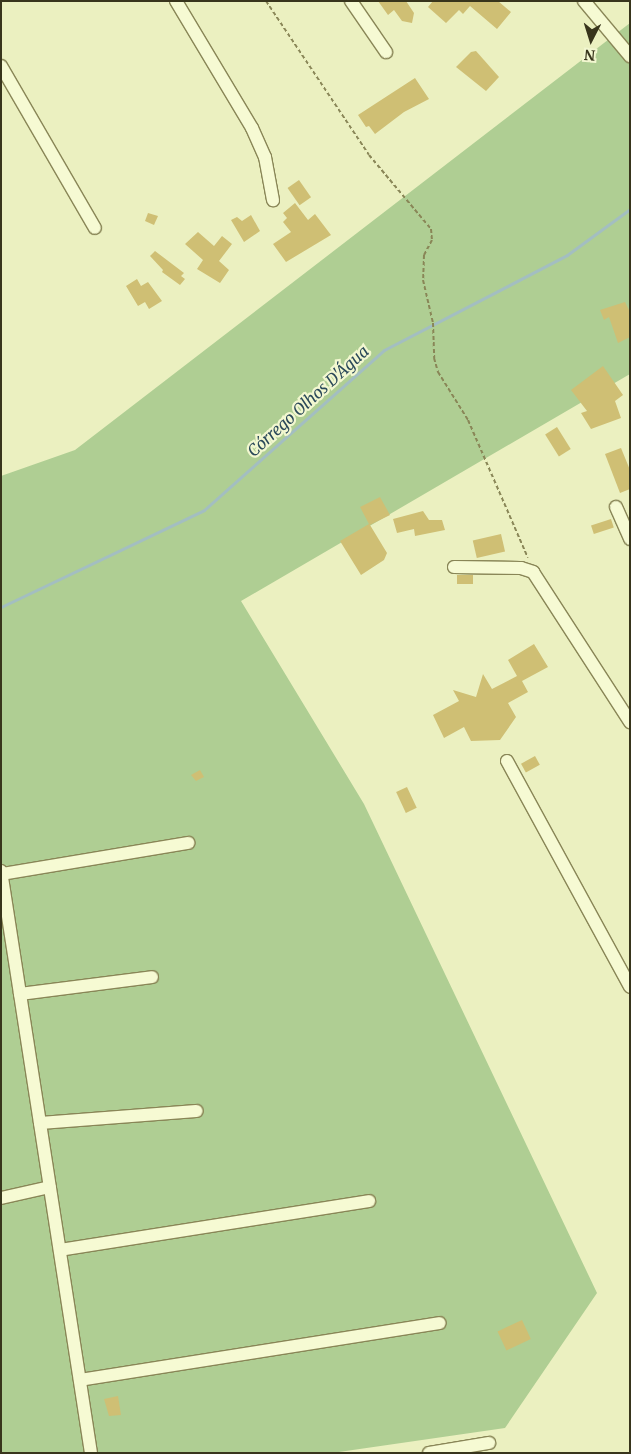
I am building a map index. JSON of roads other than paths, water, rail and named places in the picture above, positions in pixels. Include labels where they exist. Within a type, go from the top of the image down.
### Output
[{"type":"street","points":[[176,1],[252,128],[265,157],[273,200]]},
{"type":"street","points":[[351,1],[386,52]]},
{"type":"street","points":[[584,1],[630,56]]},
{"type":"street","points":[[1,66],[95,228]]},
{"type":"street","points":[[616,507],[630,539]]},
{"type":"street","points":[[454,567],[521,568],[534,572],[630,722]]},
{"type":"street","points":[[507,760],[630,987]]},
{"type":"street","points":[[91,1453],[1,873],[188,843]]},
{"type":"street","points":[[20,994],[152,977]]},
{"type":"street","points":[[40,1123],[197,1111]]},
{"type":"street","points":[[1,1198],[50,1188]]},
{"type":"street","points":[[60,1250],[369,1201]]},
{"type":"street","points":[[80,1380],[440,1323]]},
{"type":"street","points":[[428,1453],[489,1443]]},
{"type":"waterway","name":"Córrego Olhos D'Água","points":[[1,607],[204,510],[384,350],[567,255],[630,209]]}]
